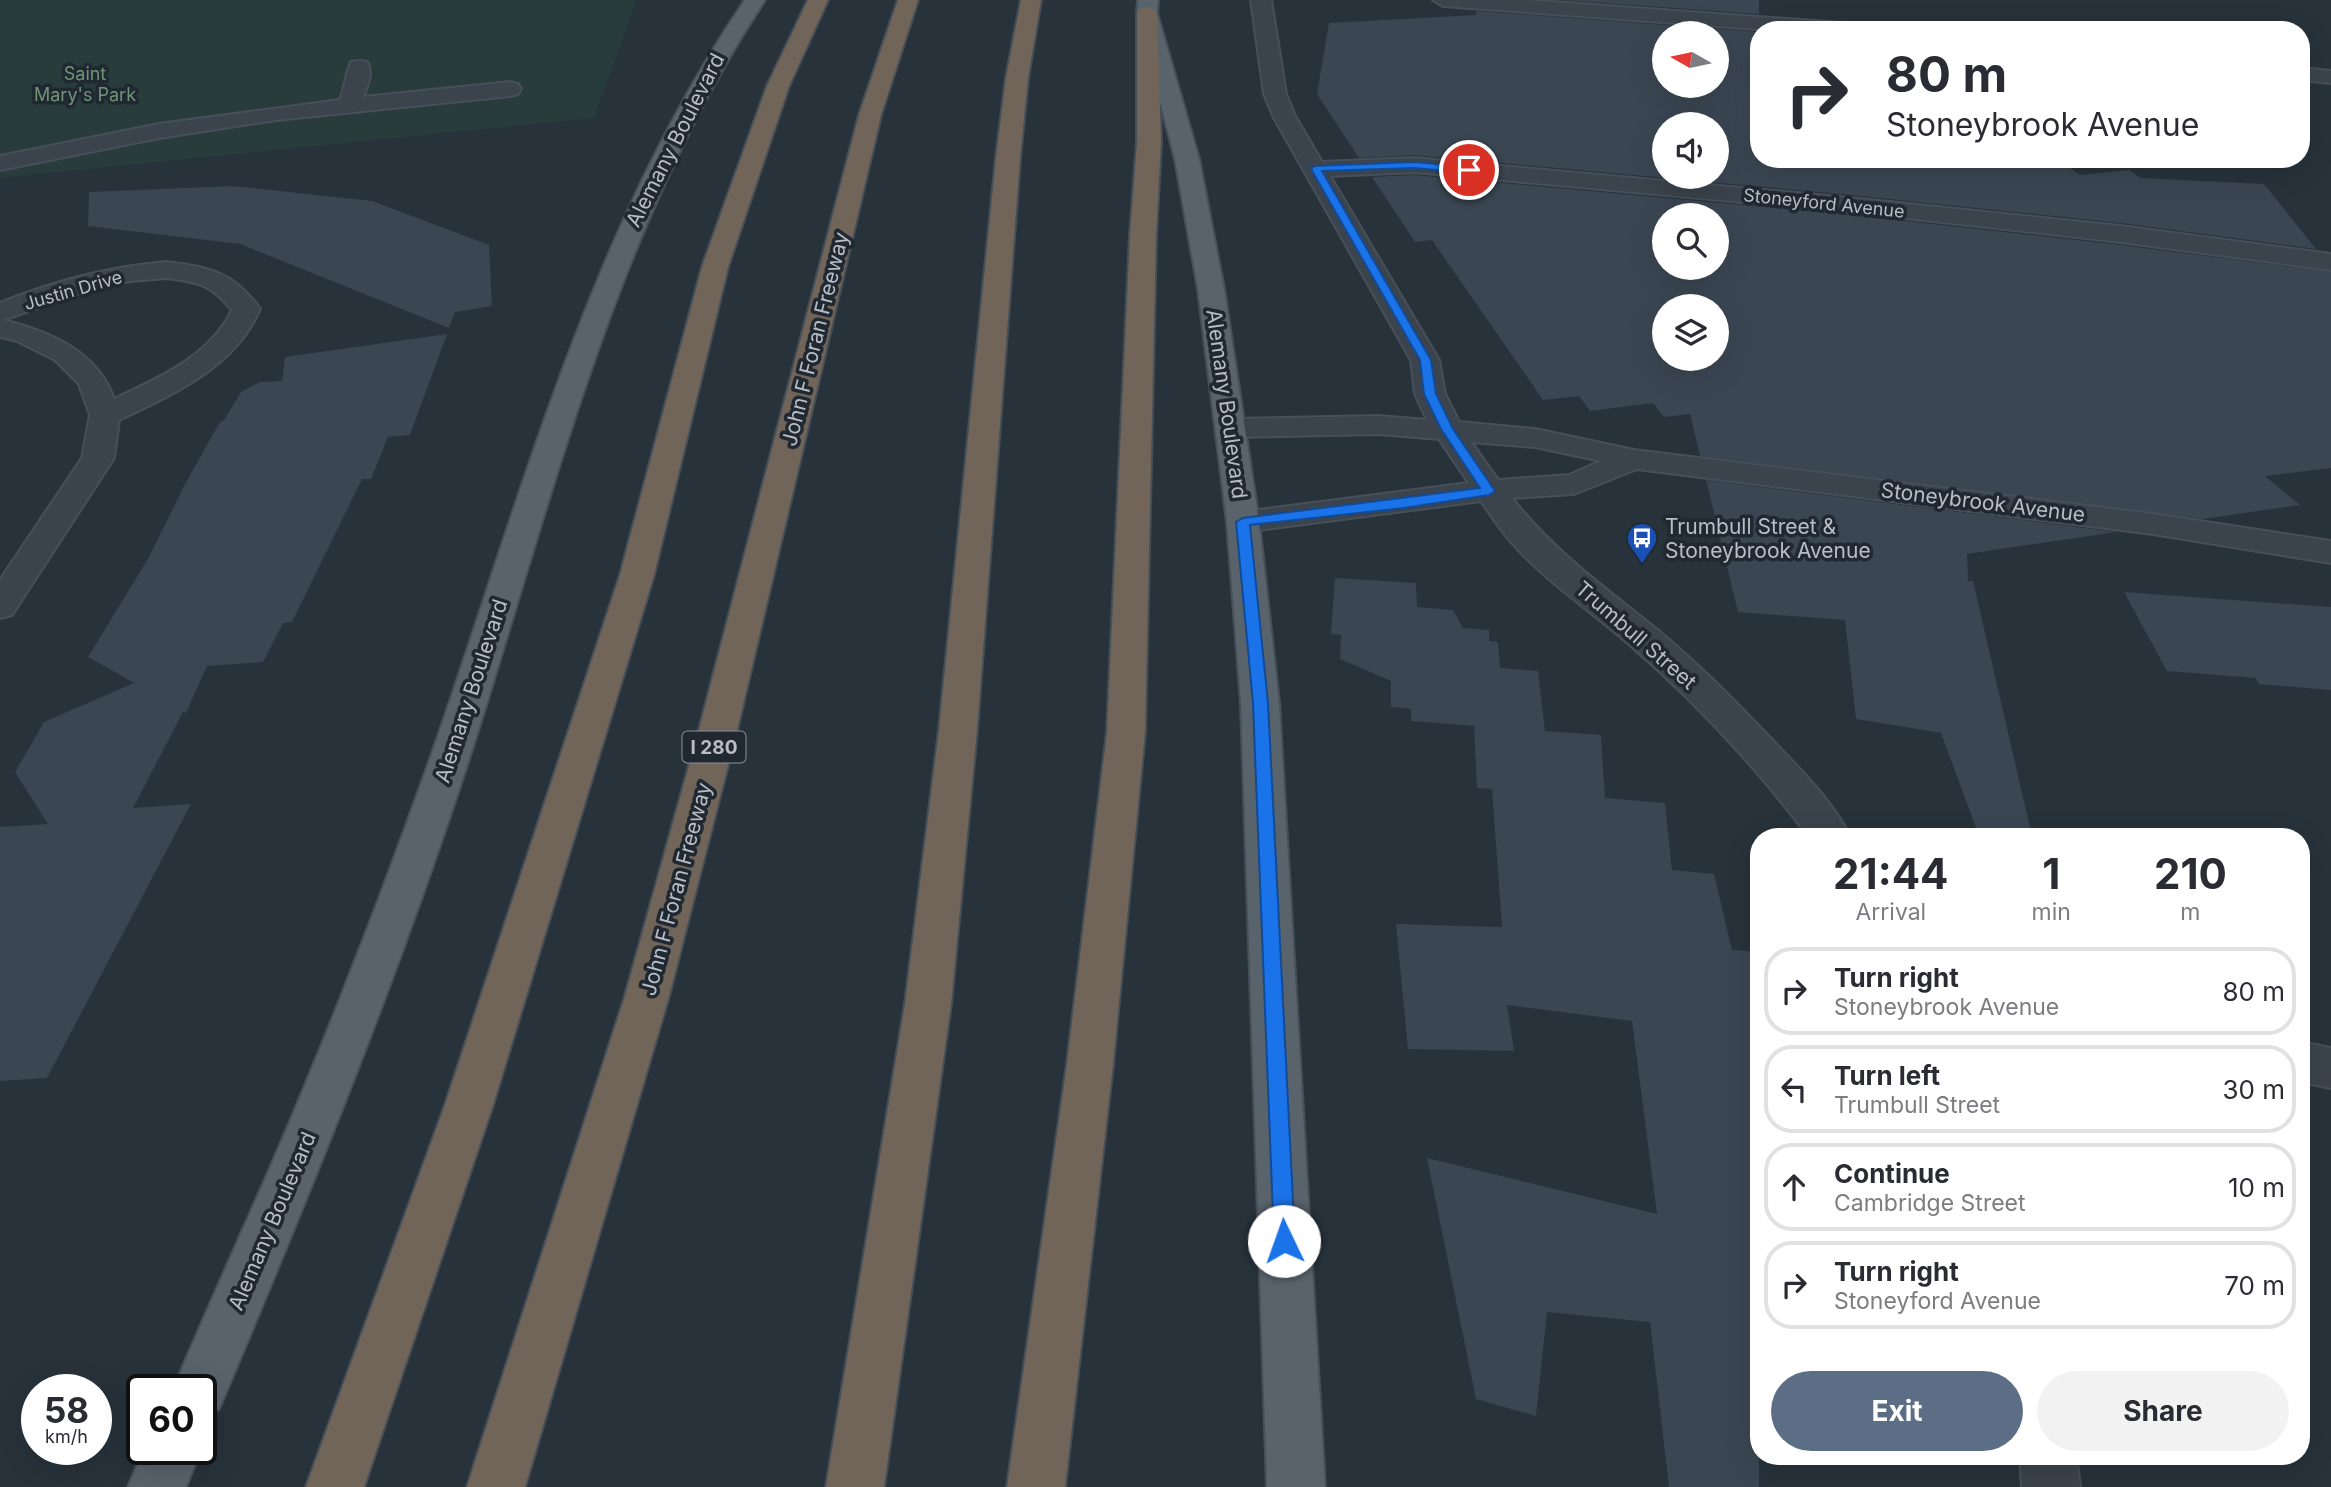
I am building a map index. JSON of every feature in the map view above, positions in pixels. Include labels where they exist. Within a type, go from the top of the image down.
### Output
[{"type":"highway","points":[[335,1487],[470,1105],[637,575],[715,267],[778,86],[818,0]]},
{"type":"highway","name":"John F Foran Freeway","points":[[496,1487],[647,996],[719,726],[880,76],[908,0]]},
{"type":"highway","points":[[855,1487],[928,1004],[958,730],[1009,148],[1017,78],[1031,0]]},
{"type":"highway","points":[[1036,1487],[1088,1077],[1126,732],[1143,235],[1149,142],[1147,6]]},
{"type":"main road","name":"Alemany Boulevard","points":[[207,1374],[265,1242],[377,962],[449,760],[562,411],[627,233],[693,95],[727,38],[755,0]]},
{"type":"main road","name":"Alemany Boulevard","points":[[1147,6],[1187,159],[1211,289],[1243,522],[1260,703],[1296,1487]]},
{"type":"main road","points":[[156,1487],[166,1465]]},
{"type":"street","name":"Trumbull Street","points":[[1262,0],[1275,94],[1283,116],[1426,360],[1430,394],[1447,429],[1489,491],[1524,536],[1585,592],[1634,629],[1718,706],[1792,786],[1824,828]]},
{"type":"street","points":[[1444,0],[1750,22]]},
{"type":"street","points":[[350,104],[359,78],[359,67]]},
{"type":"street","points":[[2310,75],[2331,77]]},
{"type":"street","points":[[0,163],[159,131],[350,104],[510,89]]},
{"type":"street","name":"Stoneyford Avenue","points":[[1315,169],[1414,165],[1482,171],[2121,234],[2331,262]]},
{"type":"street","name":"Justin Drive","points":[[0,313],[68,288],[123,274],[148,271],[170,270],[205,276],[232,290],[246,309],[243,320],[218,349],[174,380],[105,415]]},
{"type":"street","name":"Justin Drive","points":[[0,328],[27,335],[65,354],[93,381],[105,415],[98,458],[0,607]]},
{"type":"street","name":"Stoneybrook Avenue","points":[[1231,428],[1379,425],[1535,438],[1634,460],[2153,524],[2331,552]]},
{"type":"street","name":"Stoneybrook Avenue","points":[[1243,522],[1489,491],[1574,484],[1634,460]]},
{"type":"street","points":[[2310,1064],[2331,1068]]},
{"type":"street","points":[[2049,1465],[2051,1487]]},
{"type":"green space","name":"Saint Mary's Park","points":[[0,0],[637,0],[594,118],[0,178]]},
{"type":"building","points":[[1561,0],[1759,0],[1759,14]]},
{"type":"building","points":[[1476,11],[1652,24],[1652,98],[1729,98],[1729,30],[1750,31],[1750,168],[2070,168],[2080,175],[2129,170],[2141,178],[2264,184],[2316,249],[2121,223],[1729,184],[1729,112],[1652,112],[1652,177],[1414,155],[1359,158],[1317,94],[1329,23],[1476,15]]},
{"type":"building","points":[[1414,175],[1720,203],[1652,203],[1652,280],[1729,280],[1729,204],[2121,245],[2331,272],[2331,468],[2265,476],[2300,505],[2203,519],[1700,456],[1690,414],[1664,417],[1653,403],[1590,411],[1579,396],[1543,400],[1432,240],[1415,242],[1372,177]]},
{"type":"building","points":[[232,186],[372,201],[489,245],[492,306],[455,312],[449,328],[240,244],[88,226],[89,192]]},
{"type":"building","points":[[447,334],[410,435],[388,437],[371,479],[362,479],[292,622],[283,623],[263,662],[207,666],[186,713],[183,712],[133,808],[191,804],[47,1078],[0,1081],[0,827],[48,824],[15,772],[44,722],[134,683],[88,657],[149,557],[185,484],[220,422],[224,420],[241,392],[260,382],[282,381],[285,357]]},
{"type":"building","points":[[1706,480],[2116,532],[1967,554],[1968,581],[1973,581],[2030,828],[1976,828],[1941,733],[1856,719],[1845,620],[1738,612]]},
{"type":"building","points":[[1335,578],[1416,583],[1417,607],[1453,610],[1463,628],[1489,630],[1489,641],[1498,642],[1500,668],[1538,671],[1545,731],[1601,735],[1605,798],[1665,803],[1672,870],[1714,874],[1732,950],[1750,951],[1750,1465],[1759,1465],[1759,1487],[1669,1487],[1650,1322],[1547,1312],[1536,1416],[1476,1399],[1427,1158],[1657,1214],[1632,1021],[1507,1005],[1514,1051],[1408,1049],[1396,924],[1502,927],[1492,789],[1477,788],[1474,726],[1411,721],[1411,709],[1391,707],[1391,681],[1340,659],[1341,635],[1331,634]]},
{"type":"building","points":[[2124,592],[2331,607],[2331,690],[2259,684],[2256,678],[2167,671]]},
{"type":"place","name":"Trumbull Street & Stoneybrook Avenue","points":[[1642,565]]},
{"type":"route","points":[[1284,1241],[1260,703],[1243,522],[1489,491],[1447,429],[1430,394],[1426,360],[1315,169],[1414,165],[1469,170]]}]
